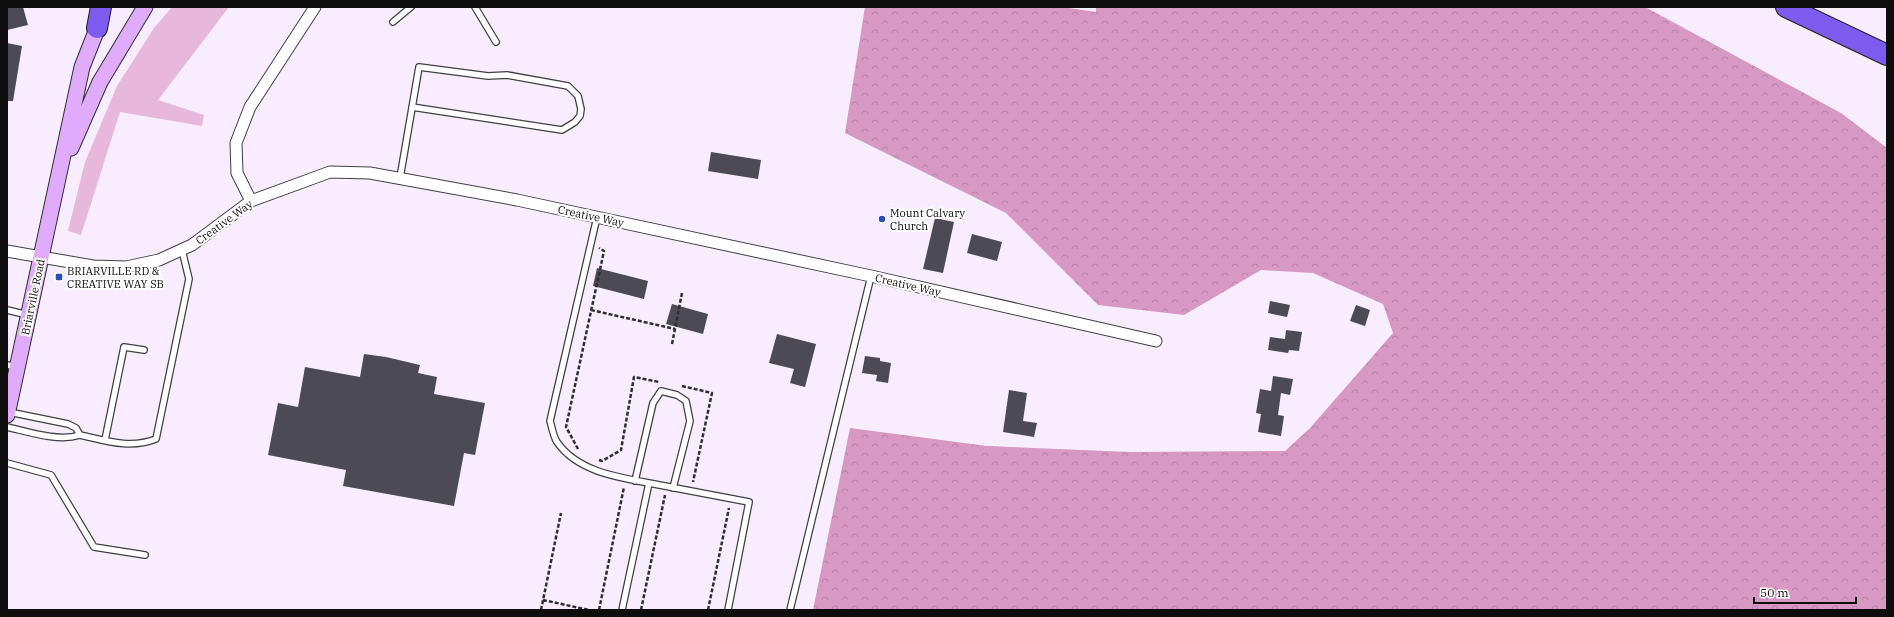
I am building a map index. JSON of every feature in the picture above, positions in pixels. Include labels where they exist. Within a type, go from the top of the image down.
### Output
[{"type":"highway","points":[[97,28],[101,7]]},
{"type":"highway","points":[[1786,7],[1887,55]]},
{"type":"main road","name":"Briarville Road","points":[[7,413],[12,366],[29,315],[82,67],[106,7]]},
{"type":"main road","name":"Briarville Road","points":[[58,179],[100,82],[145,7]]},
{"type":"street","points":[[250,201],[238,173],[236,143],[250,106],[315,7]]},
{"type":"street","name":"Creative Way","points":[[7,251],[93,266],[126,267],[159,260],[192,245],[250,201],[330,172],[370,173],[517,200],[871,276],[1156,341]]},
{"type":"lane","points":[[393,22],[411,7]]},
{"type":"lane","points":[[475,7],[496,42]]},
{"type":"lane","points":[[400,178],[412,107],[419,67],[488,76],[507,75],[568,86],[578,96],[582,109],[580,116],[575,122],[562,130],[412,107]]},
{"type":"lane","points":[[597,218],[550,421],[556,440],[568,456],[605,475],[749,502],[728,610]]},
{"type":"lane","points":[[7,427],[65,438],[80,436],[129,445],[144,444],[156,439],[189,279],[182,250]]},
{"type":"lane","points":[[790,610],[871,276]]},
{"type":"lane","points":[[7,310],[29,315]]},
{"type":"lane","points":[[104,440],[124,347],[144,350]]},
{"type":"lane","points":[[634,481],[653,403],[661,391],[677,395],[686,401],[690,421],[673,488]]},
{"type":"lane","points":[[7,413],[68,424],[76,428],[80,436]]},
{"type":"lane","points":[[7,463],[51,475],[94,547],[145,555]]},
{"type":"lane","points":[[622,610],[649,483]]},
{"type":"path","points":[[579,451],[566,427],[604,251],[596,247]]},
{"type":"path","points":[[672,344],[682,293]]},
{"type":"path","points":[[591,310],[675,329]]},
{"type":"path","points":[[596,459],[602,461],[621,450],[634,377],[665,383]]},
{"type":"path","points":[[681,386],[712,393],[693,482]]},
{"type":"path","points":[[598,610],[624,487],[630,488]]},
{"type":"path","points":[[641,610],[666,495]]},
{"type":"path","points":[[708,610],[729,508]]},
{"type":"path","points":[[541,610],[561,513]]},
{"type":"path","points":[[543,600],[589,610]]},
{"type":"shaded area","points":[[172,7],[229,7],[158,100],[204,115],[202,126],[120,112],[81,235],[68,231],[85,162],[117,86],[154,28]]},
{"type":"green space","points":[[865,7],[1062,7],[1096,12],[1096,7],[1645,7],[1841,113],[1887,148],[1887,610],[813,610],[850,428],[987,446],[1130,452],[1285,451],[1310,428],[1393,333],[1383,304],[1313,273],[1261,270],[1184,315],[1098,305],[1006,213],[845,133]]},
{"type":"building","points":[[7,7],[23,7],[28,25],[7,30]]},
{"type":"building","points":[[7,43],[22,46],[13,101],[7,101]]},
{"type":"building","points":[[711,152],[761,160],[758,179],[708,171]]},
{"type":"building","points":[[935,218],[954,222],[943,273],[923,269]]},
{"type":"building","points":[[972,234],[1002,242],[997,261],[967,253]]},
{"type":"building","points":[[597,268],[648,281],[644,299],[593,286]]},
{"type":"building","points":[[1270,301],[1290,305],[1287,317],[1268,313]]},
{"type":"building","points":[[672,304],[708,314],[703,334],[666,324]]},
{"type":"building","points":[[1356,305],[1370,310],[1365,326],[1350,321]]},
{"type":"building","points":[[1286,330],[1302,332],[1299,351],[1289,350],[1288,353],[1268,350],[1270,337],[1285,339]]},
{"type":"building","points":[[777,334],[816,344],[805,387],[790,383],[794,369],[769,363]]},
{"type":"building","points":[[364,354],[386,357],[420,365],[418,373],[437,377],[434,394],[485,403],[475,455],[464,453],[454,506],[343,486],[346,470],[268,455],[278,403],[298,407],[305,367],[360,377]]},
{"type":"building","points":[[865,356],[880,358],[880,361],[891,363],[888,383],[876,381],[877,375],[862,373]]},
{"type":"building","points":[[1273,376],[1293,379],[1290,395],[1281,393],[1278,415],[1284,416],[1281,436],[1258,432],[1261,414],[1256,413],[1260,389],[1271,391]]},
{"type":"building","points":[[1009,390],[1027,393],[1023,421],[1037,423],[1034,437],[1003,432]]},
{"type":"place","name":"Mount Calvary Church","points":[[882,219]]},
{"type":"place","name":"BRIARVILLE RD & CREATIVE WAY SB","points":[[59,277]]}]
